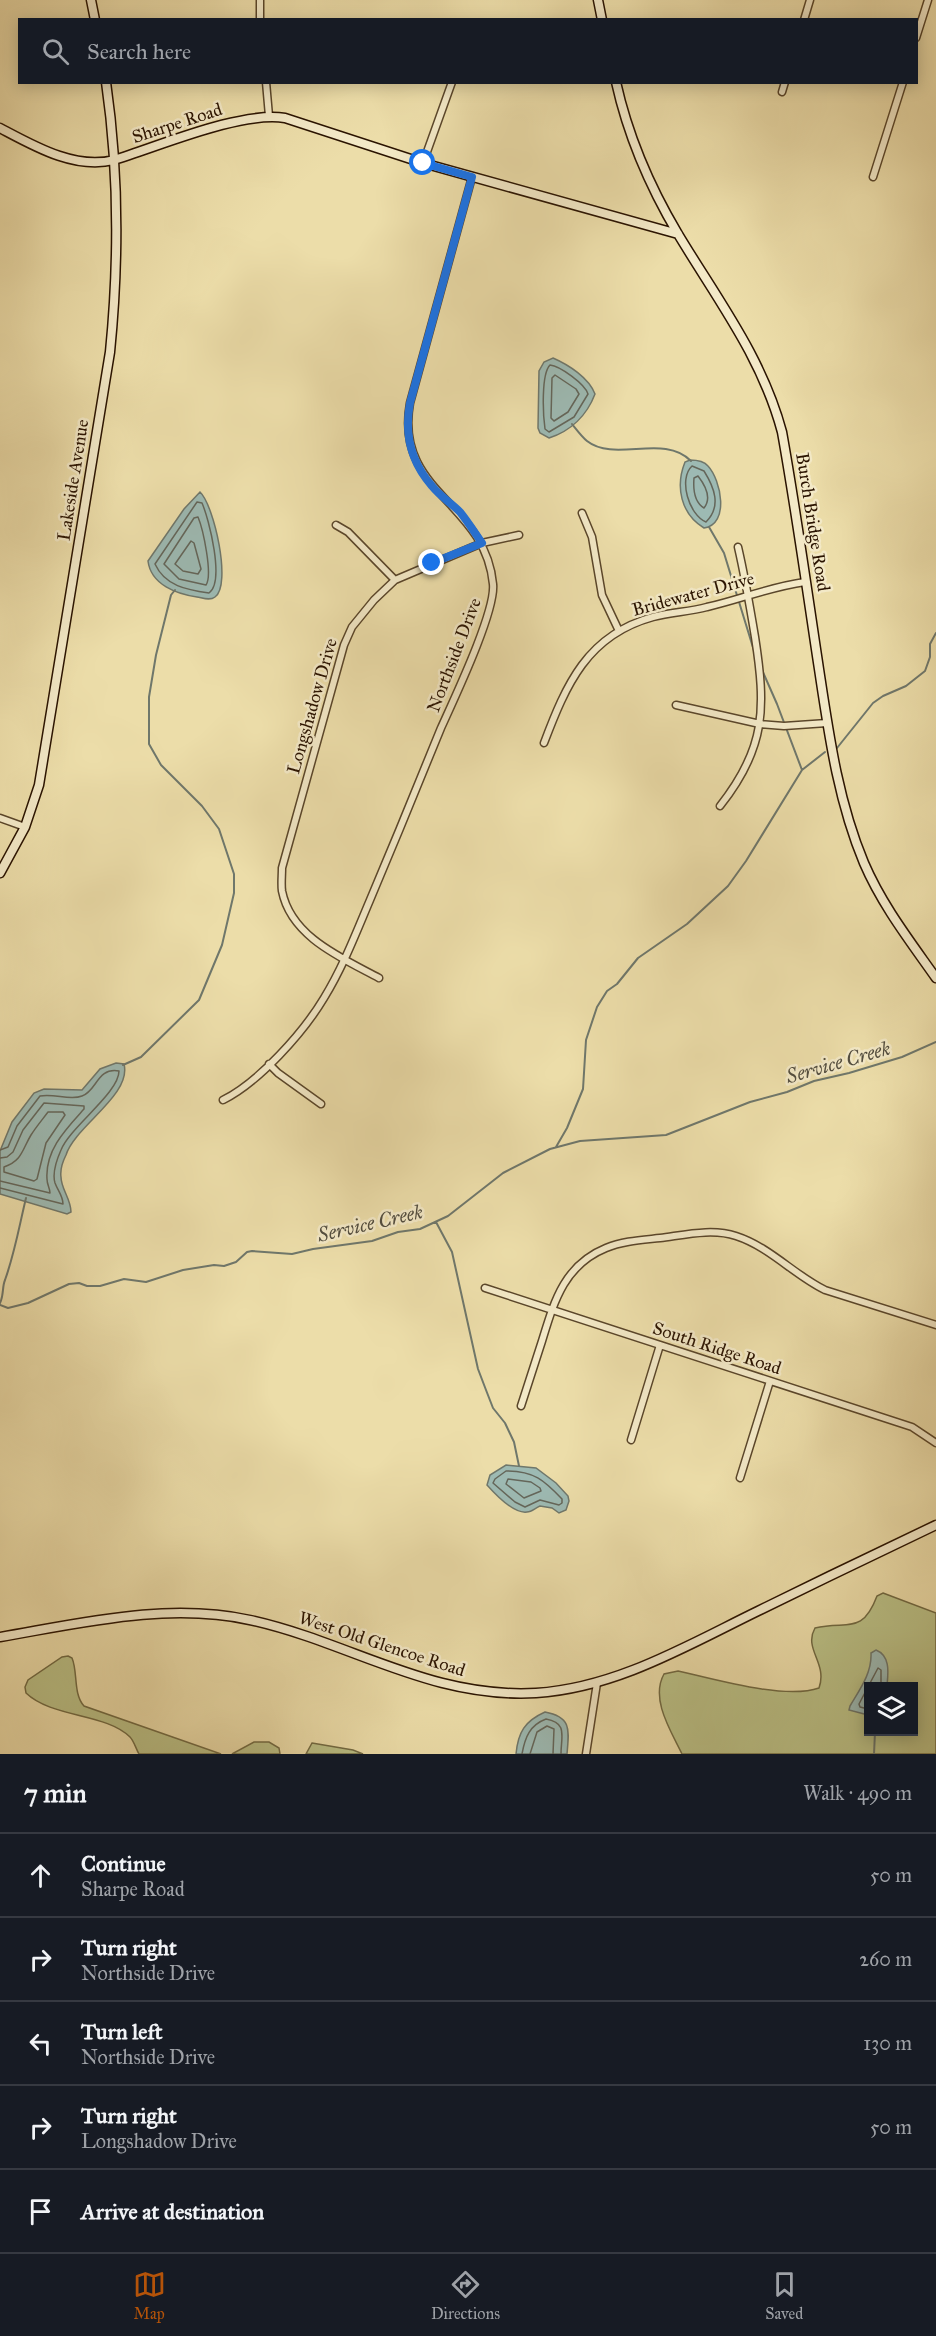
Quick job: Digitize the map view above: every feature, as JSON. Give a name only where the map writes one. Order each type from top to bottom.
[{"type":"street","points":[[90,0],[94,18]]},
{"type":"street","points":[[260,0],[260,18]]},
{"type":"street","points":[[598,0],[602,18]]},
{"type":"street","points":[[805,18],[810,0]]},
{"type":"street","points":[[918,32],[928,0]]},
{"type":"street","name":"Lakeside Avenue","points":[[0,873],[25,828],[39,785],[110,352],[117,228],[114,160],[106,84]]},
{"type":"street","points":[[266,84],[269,116]]},
{"type":"street","points":[[423,163],[451,84]]},
{"type":"street","name":"Burch Bridge Road","points":[[617,84],[628,127],[641,160],[678,234],[753,355],[768,387],[782,432],[827,723],[842,798],[865,864],[891,914],[936,978]]},
{"type":"street","points":[[782,92],[784,84]]},
{"type":"street","points":[[873,177],[902,84]]},
{"type":"street","name":"Sharpe Road","points":[[0,128],[72,160],[99,163],[238,121],[269,116],[302,123],[423,163],[678,234]]},
{"type":"street","name":"Northside Drive","points":[[223,1100],[239,1092],[291,1043],[313,1014],[345,960],[476,646],[492,599],[494,587],[491,567],[482,543],[460,512],[433,487],[423,473],[414,457],[407,432],[410,403],[472,177]]},
{"type":"street","points":[[582,513],[592,537],[600,587],[619,631]]},
{"type":"street","points":[[336,525],[348,532],[395,580]]},
{"type":"street","name":"Longshadow Drive","points":[[379,978],[345,960],[304,933],[287,908],[282,890],[282,868],[344,645],[352,627],[374,600],[395,580],[482,543],[519,535]]},
{"type":"street","points":[[720,806],[746,767],[760,724],[762,690],[748,594],[738,547]]},
{"type":"street","name":"Bridewater Drive","points":[[543,743],[559,702],[576,672],[592,652],[619,631],[654,617],[706,608],[748,594],[806,582]]},
{"type":"street","points":[[676,705],[760,724],[784,726],[827,723]]},
{"type":"street","points":[[0,818],[25,828]]},
{"type":"street","points":[[269,1064],[285,1079],[321,1104]]},
{"type":"street","points":[[521,1406],[551,1309],[566,1279],[579,1264],[595,1253],[620,1244],[714,1232],[736,1235],[755,1244],[825,1290],[936,1325]]},
{"type":"street","name":"South Ridge Road","points":[[485,1287],[912,1427],[936,1443]]},
{"type":"street","points":[[631,1440],[660,1346]]},
{"type":"street","points":[[740,1478],[771,1381]]},
{"type":"street","name":"West Old Glencoe Road","points":[[0,1637],[120,1617],[207,1614],[274,1626],[411,1675],[471,1690],[538,1693],[597,1683],[658,1659],[936,1525]]},
{"type":"street","points":[[586,1754],[597,1683]]},
{"type":"green space","points":[[883,1593],[936,1613],[936,1754],[682,1754],[661,1704],[660,1684],[664,1674],[678,1671],[749,1687],[788,1692],[819,1688],[821,1679],[819,1664],[812,1643],[815,1628],[859,1622],[871,1609],[877,1596]]},
{"type":"green space","points":[[62,1657],[72,1658],[78,1695],[84,1706],[221,1754],[139,1754],[131,1739],[120,1729],[50,1707],[26,1693],[25,1687],[28,1680]]},
{"type":"green space","points":[[254,1742],[269,1742],[279,1748],[280,1754],[232,1754]]},
{"type":"green space","points":[[312,1743],[353,1750],[363,1754],[306,1754]]},
{"type":"water","points":[[553,358],[578,373],[595,394],[588,409],[571,427],[549,438],[540,433],[538,428],[539,371],[544,362]]},
{"type":"water","points":[[690,460],[702,462],[708,466],[717,481],[721,501],[720,510],[712,525],[704,528],[690,515],[682,499],[682,471],[685,462]]},
{"type":"water","points":[[200,492],[211,512],[221,562],[220,590],[211,599],[173,591],[166,587],[154,576],[148,561],[184,509]]},
{"type":"water","points":[[116,1063],[124,1064],[124,1076],[120,1087],[71,1144],[63,1163],[61,1181],[71,1212],[67,1214],[0,1194],[0,1151],[12,1122],[34,1093],[44,1089],[82,1090],[100,1069]]},
{"type":"water","points":[[506,1465],[536,1468],[556,1483],[568,1496],[566,1510],[559,1513],[552,1508],[540,1506],[522,1512],[505,1503],[487,1485],[490,1475]]},
{"type":"water","points":[[876,1650],[884,1656],[888,1671],[887,1682],[864,1682],[864,1714],[849,1710],[870,1667],[871,1653]]},
{"type":"water","points":[[545,1712],[560,1717],[567,1726],[567,1754],[516,1754],[524,1728],[532,1719]]},
{"type":"waterway","points":[[572,424],[587,441],[598,447],[625,450],[667,449],[680,453],[691,461]]},
{"type":"waterway","points":[[709,527],[724,553],[755,654]]},
{"type":"waterway","points":[[123,1065],[141,1057],[199,1000],[222,945],[234,893],[234,874],[219,829],[202,806],[161,765],[149,744],[149,697],[156,655],[171,595],[175,590]]},
{"type":"waterway","points":[[837,748],[873,703],[906,686],[925,671],[930,657],[930,644],[936,633]]},
{"type":"waterway","points":[[762,670],[802,770]]},
{"type":"waterway","points":[[556,1147],[567,1128],[583,1089],[586,1040],[597,1007],[607,991],[617,984],[638,958],[687,924],[728,886],[802,770],[825,752]]},
{"type":"waterway","name":"Service Creek","points":[[0,1305],[8,1308],[28,1303],[69,1284],[100,1286],[124,1279],[146,1282],[183,1270],[214,1265],[224,1266],[236,1262],[247,1252],[252,1251],[292,1254],[372,1241],[398,1232],[420,1229],[448,1216],[503,1173],[550,1149],[580,1141],[666,1135],[750,1102],[787,1092],[814,1081],[902,1057],[936,1042]]},
{"type":"waterway","points":[[0,1303],[26,1198]]},
{"type":"waterway","points":[[436,1222],[452,1252],[478,1369],[493,1408],[505,1423],[514,1442],[519,1466]]},
{"type":"waterway","points":[[874,1754],[875,1736]]},
{"type":"route","points":[[423,163],[472,177],[424,348],[407,416],[407,432],[414,457],[423,473],[433,487],[460,512],[482,543],[432,563]]}]
